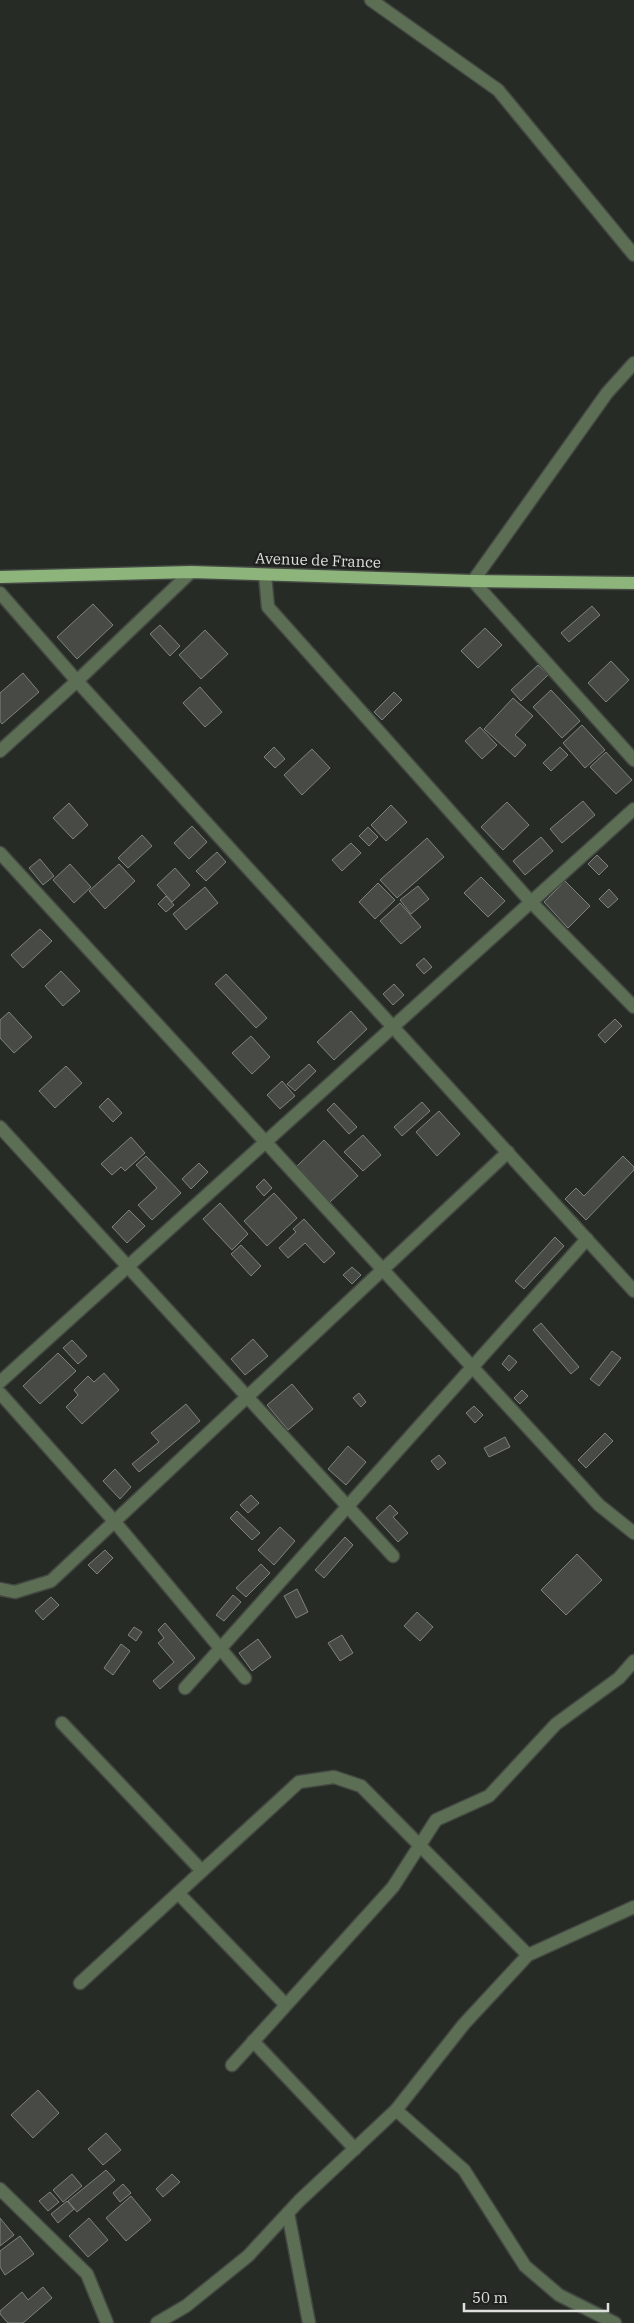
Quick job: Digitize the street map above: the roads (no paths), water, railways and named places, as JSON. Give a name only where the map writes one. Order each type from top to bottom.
[{"type":"main road","name":"Avenue de France","points":[[0,577],[191,572],[473,581],[634,583]]},
{"type":"street","points":[[371,0],[498,90],[634,255]]},
{"type":"street","points":[[634,364],[607,393],[473,581],[634,760]]},
{"type":"street","points":[[0,751],[77,681],[191,572]]},
{"type":"street","points":[[265,574],[268,607],[530,901],[634,1008]]},
{"type":"street","points":[[0,593],[77,681],[634,1291]]},
{"type":"street","points":[[0,1382],[634,809]]},
{"type":"street","points":[[0,853],[599,1504],[634,1533]]},
{"type":"street","points":[[0,1127],[393,1556]]},
{"type":"street","points":[[0,1589],[15,1592],[51,1580],[508,1152]]},
{"type":"street","points":[[186,1688],[587,1239]]},
{"type":"street","points":[[0,1393],[114,1521],[245,1678]]},
{"type":"street","points":[[232,2064],[393,1887],[436,1820],[489,1796],[556,1724],[619,1678],[634,1661]]},
{"type":"street","points":[[62,1723],[202,1871]]},
{"type":"street","points":[[80,1983],[299,1782],[334,1777],[360,1786],[528,1955]]},
{"type":"street","points":[[178,1893],[286,2006]]},
{"type":"street","points":[[158,2323],[186,2306],[248,2256],[288,2213],[396,2110],[464,2024],[528,1955],[634,1907]]},
{"type":"street","points":[[253,2041],[355,2149]]},
{"type":"street","points":[[396,2110],[464,2170],[525,2266],[559,2295],[615,2323]]},
{"type":"street","points":[[0,2190],[87,2274],[107,2323]]},
{"type":"street","points":[[288,2213],[309,2323]]}]
